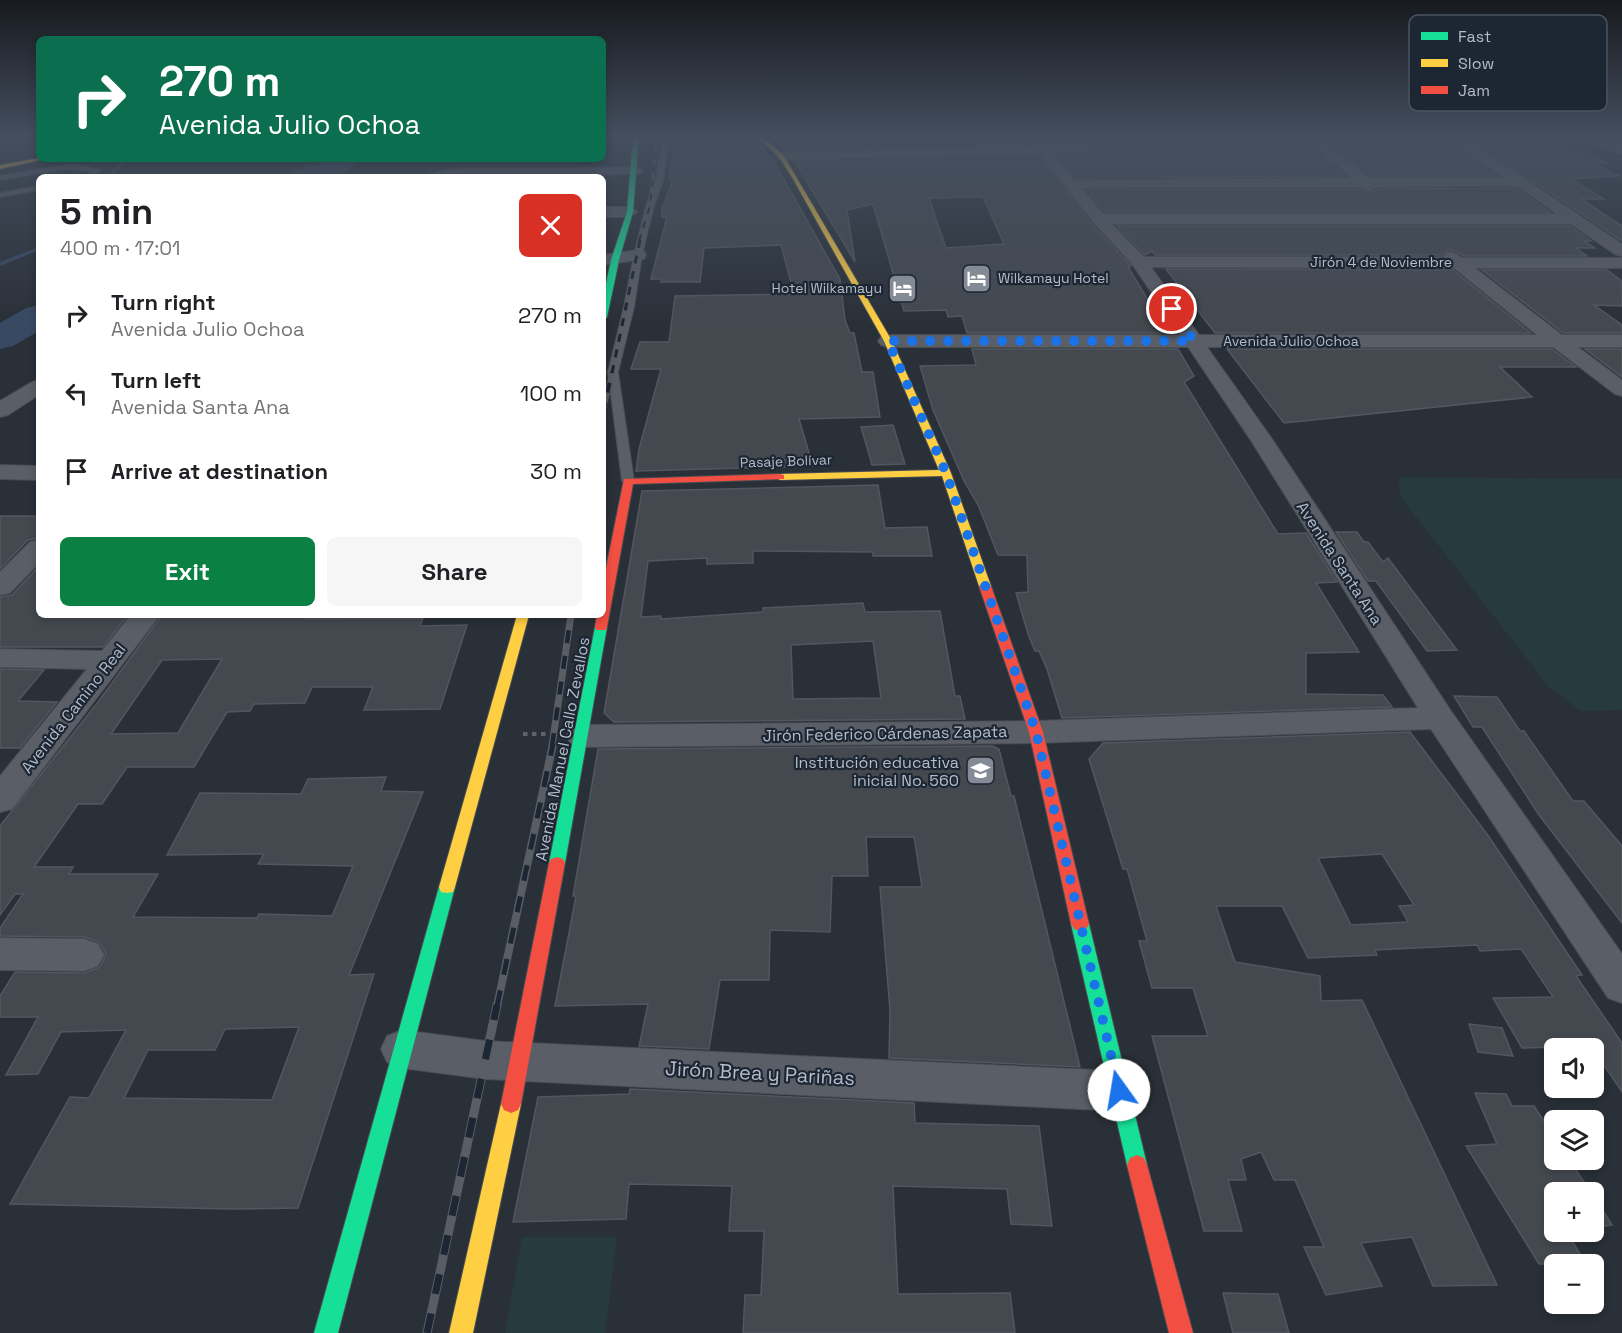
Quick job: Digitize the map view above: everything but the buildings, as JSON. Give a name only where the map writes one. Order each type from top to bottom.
[{"type":"main road","points":[[606,288],[609,260],[630,212],[632,198]]},
{"type":"main road","points":[[805,198],[888,341],[946,473],[1036,732],[1119,1090],[1181,1333]]},
{"type":"main road","name":"Pasaje Bolívar","points":[[628,481],[946,473]]},
{"type":"main road","name":"Avenida Manuel Callo Zevallos","points":[[606,603],[628,481]]},
{"type":"main road","points":[[326,1333],[402,1049],[522,618]]},
{"type":"main road","name":"Avenida Manuel Callo Zevallos","points":[[461,1333],[520,1062],[603,618]]},
{"type":"street","name":"Avenida Santa Ana","points":[[1082,198],[1139,262],[1194,341],[1261,439],[1440,718],[1622,986]]},
{"type":"street","points":[[1383,198],[1424,234]]},
{"type":"street","points":[[1542,198],[1622,251]]},
{"type":"street","points":[[606,212],[630,212]]},
{"type":"street","points":[[1099,219],[1574,219]]},
{"type":"street","points":[[1440,248],[1622,390]]},
{"type":"street","points":[[609,260],[638,255]]},
{"type":"street","name":"Jirón 4 de Noviembre","points":[[1139,262],[1622,263]]},
{"type":"street","name":"Avenida Julio Ochoa","points":[[888,341],[1622,341]]},
{"type":"street","points":[[0,410],[34,391]]},
{"type":"street","points":[[0,472],[36,473]]},
{"type":"street","points":[[0,588],[36,551]]},
{"type":"street","name":"Avenida Camino Real","points":[[0,800],[144,618]]},
{"type":"street","points":[[0,658],[112,660]]},
{"type":"street","name":"Jirón Federico Cárdenas Zapata","points":[[582,736],[1036,732],[1440,718]]},
{"type":"street","points":[[0,954],[84,956]]},
{"type":"street","name":"Jirón Brea y Pariñas","points":[[402,1049],[520,1062],[1119,1090]]},
{"type":"lane","name":"Avenida Manuel Callo Zevallos","points":[[628,481],[613,372],[629,307],[638,255],[654,198]]},
{"type":"path","points":[[491,735],[582,736]]},
{"type":"green space","points":[[1399,477],[1622,479],[1622,710],[1581,711],[1549,687],[1400,496]]},
{"type":"green space","points":[[522,1237],[617,1237],[605,1333],[505,1333]]},
{"type":"waterway","points":[[0,264],[36,249]]},
{"type":"waterway","points":[[0,338],[36,318]]},
{"type":"railway","points":[[639,241],[651,198]]},
{"type":"railway","points":[[612,373],[640,240]]},
{"type":"railway","points":[[606,399],[612,372]]},
{"type":"railway","points":[[552,746],[571,618]]},
{"type":"railway","points":[[497,1006],[553,744]]},
{"type":"railway","points":[[427,1333],[497,1005]]},
{"type":"traffic: fast","points":[[606,303],[615,260],[630,212],[631,198]]},
{"type":"traffic: fast","points":[[557,863],[601,627]]},
{"type":"traffic: fast","points":[[326,1333],[447,887]]},
{"type":"traffic: fast","points":[[1080,924],[1137,1165]]},
{"type":"traffic: slow","points":[[807,198],[888,341],[946,473],[985,586]]},
{"type":"traffic: slow","points":[[780,477],[946,473]]},
{"type":"traffic: slow","points":[[447,887],[522,618]]},
{"type":"traffic: slow","points":[[461,1333],[511,1104]]},
{"type":"traffic: jam","points":[[606,600],[628,481],[780,477]]},
{"type":"traffic: jam","points":[[985,586],[1036,732],[1080,924]]},
{"type":"traffic: jam","points":[[601,627],[603,618]]},
{"type":"traffic: jam","points":[[511,1104],[557,863]]},
{"type":"traffic: jam","points":[[1137,1165],[1181,1333]]},
{"type":"place","name":"Wilkamayu Hotel","points":[[977,278]]},
{"type":"place","name":"Hotel Wilkamayu","points":[[903,288]]},
{"type":"place","name":"Institución educativa inicial No. 560","points":[[980,771]]},
{"type":"route","points":[[1119,1090],[1036,732],[946,473],[888,341],[1194,341],[1172,309]]}]
